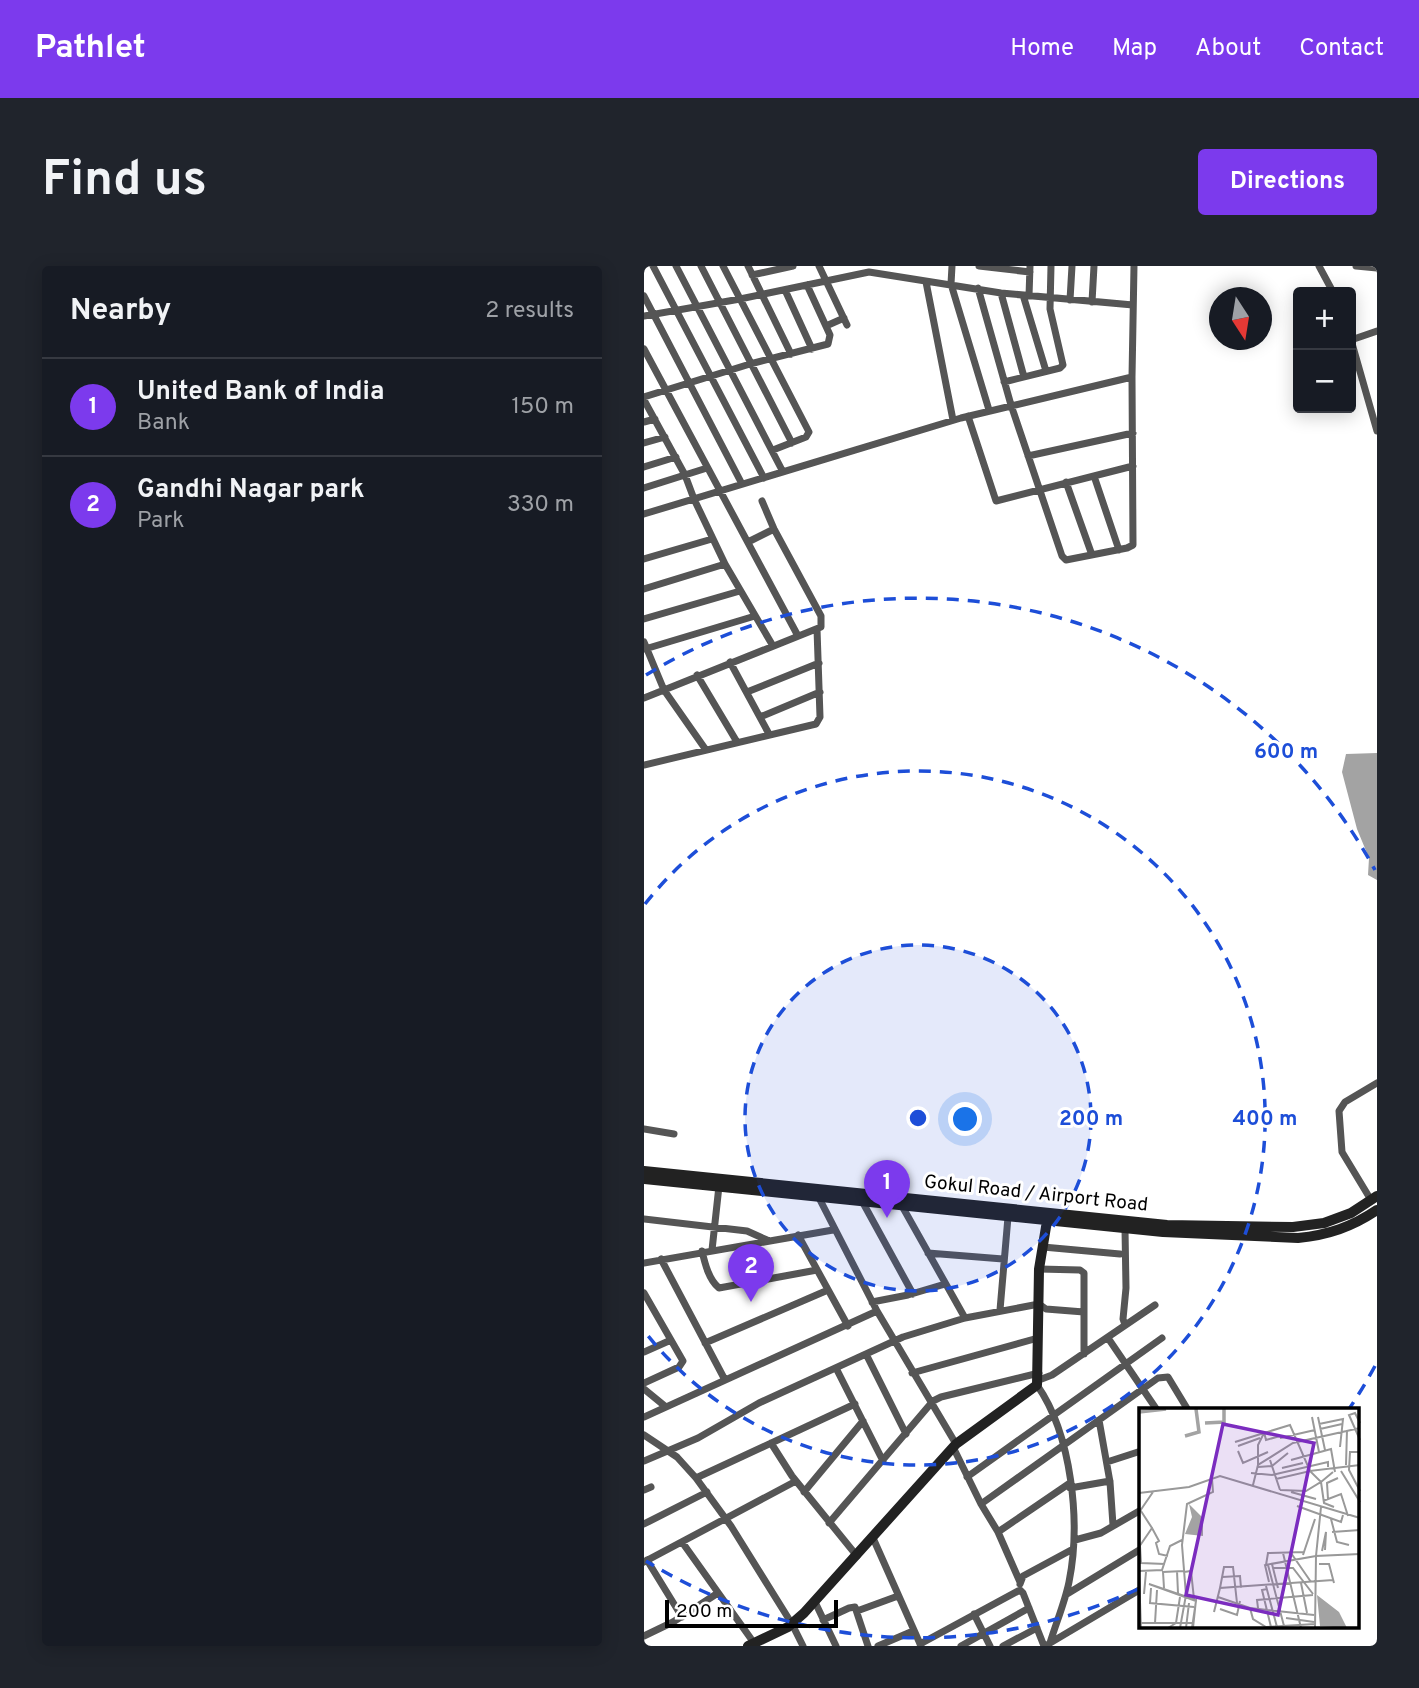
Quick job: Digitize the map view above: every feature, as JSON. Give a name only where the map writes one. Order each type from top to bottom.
[{"type":"main road","name":"Gokul Road / Airport Road","points":[[644,1171],[817,1192],[1167,1225],[1293,1227],[1320,1230],[1374,1198]]},
{"type":"main road","points":[[644,1178],[817,1192],[902,1206],[1125,1229],[1298,1238],[1320,1230],[1345,1228],[1377,1210]]},
{"type":"main road","points":[[751,1644],[792,1624],[857,1556],[954,1446],[1038,1379],[1039,1269],[1047,1221]]},
{"type":"street","points":[[653,266],[764,478]]},
{"type":"street","points":[[676,266],[783,472]]},
{"type":"street","points":[[701,266],[792,443]]},
{"type":"street","points":[[723,266],[808,432],[806,437],[772,450]]},
{"type":"street","points":[[747,266],[791,354]]},
{"type":"street","points":[[752,275],[793,266]]},
{"type":"street","points":[[819,266],[846,322],[826,326]]},
{"type":"street","points":[[952,266],[951,285],[989,411]]},
{"type":"street","points":[[979,266],[1030,269],[1026,296],[1046,371]]},
{"type":"street","points":[[1004,382],[1063,365],[1050,309],[1051,266]]},
{"type":"street","points":[[1070,300],[1072,266]]},
{"type":"street","points":[[1093,302],[1094,266]]},
{"type":"street","points":[[978,288],[1011,405],[1064,559],[1119,550],[1133,545],[1134,266]]},
{"type":"street","points":[[1319,266],[1330,287]]},
{"type":"street","points":[[1356,266],[1377,268]]},
{"type":"street","points":[[644,316],[762,295],[868,269],[926,282],[1002,293],[1133,305]]},
{"type":"street","points":[[926,282],[953,420]]},
{"type":"street","points":[[774,646],[725,564],[685,475],[644,398],[750,364],[828,344],[830,335],[807,285]]},
{"type":"street","points":[[785,290],[812,349]]},
{"type":"street","points":[[1002,293],[1024,377]]},
{"type":"street","points":[[644,296],[742,484]]},
{"type":"street","points":[[1356,338],[1377,331]]},
{"type":"street","points":[[644,349],[798,635]]},
{"type":"street","points":[[1354,350],[1377,431]]},
{"type":"street","points":[[644,514],[953,420],[1132,377]]},
{"type":"street","points":[[968,416],[996,501],[1039,488],[1133,467]]},
{"type":"street","points":[[644,422],[655,419]]},
{"type":"street","points":[[1028,456],[1133,433]]},
{"type":"street","points":[[644,443],[665,437]]},
{"type":"street","points":[[644,467],[676,457]]},
{"type":"street","points":[[644,488],[707,468]]},
{"type":"street","points":[[1094,476],[1119,550]]},
{"type":"street","points":[[1066,482],[1092,555]]},
{"type":"street","points":[[644,698],[817,629],[823,624],[762,501]]},
{"type":"street","points":[[748,542],[774,529]]},
{"type":"street","points":[[644,559],[712,539]]},
{"type":"street","points":[[644,589],[725,564]]},
{"type":"street","points":[[644,620],[740,591]]},
{"type":"street","points":[[706,750],[664,690],[645,647],[755,616]]},
{"type":"street","points":[[644,765],[819,722],[817,629]]},
{"type":"street","points":[[730,662],[769,734]]},
{"type":"street","points":[[747,692],[819,663]]},
{"type":"street","points":[[697,675],[737,742]]},
{"type":"street","points":[[760,717],[820,692]]},
{"type":"street","points":[[1374,1198],[1342,1152],[1339,1111],[1345,1102],[1377,1083]]},
{"type":"street","points":[[644,1129],[674,1134]]},
{"type":"street","points":[[712,1250],[719,1186]]},
{"type":"street","points":[[817,1192],[833,1230],[954,1446],[981,1504],[999,1532],[1046,1645]]},
{"type":"street","points":[[862,1201],[913,1294]]},
{"type":"street","points":[[902,1206],[965,1318]]},
{"type":"street","points":[[1000,1310],[1008,1217]]},
{"type":"street","points":[[644,1219],[747,1231],[768,1240]]},
{"type":"street","points":[[1125,1229],[1125,1325]]},
{"type":"street","points":[[644,1263],[833,1230]]},
{"type":"street","points":[[798,1236],[848,1326]]},
{"type":"street","points":[[1042,1247],[1119,1254]]},
{"type":"street","points":[[702,1251],[707,1267],[719,1288],[817,1270]]},
{"type":"street","points":[[929,1253],[1003,1259]]},
{"type":"street","points":[[661,1259],[725,1380]]},
{"type":"street","points":[[1039,1269],[1082,1271],[1085,1275],[1084,1354]]},
{"type":"street","points":[[872,1302],[945,1284]]},
{"type":"street","points":[[705,1343],[828,1290]]},
{"type":"street","points":[[644,1293],[682,1358],[682,1365],[644,1386],[666,1407]]},
{"type":"street","points":[[644,1461],[698,1438],[759,1403],[914,1333],[965,1318],[1039,1304],[1046,1309],[1084,1312]]},
{"type":"street","points":[[829,1523],[930,1404],[941,1397],[1052,1376],[1155,1305]]},
{"type":"street","points":[[644,1417],[877,1311]]},
{"type":"street","points":[[1108,1338],[1156,1408]]},
{"type":"street","points":[[967,1477],[1162,1338]]},
{"type":"street","points":[[912,1373],[1038,1339]]},
{"type":"street","points":[[645,1349],[671,1340]]},
{"type":"street","points":[[866,1354],[906,1434]]},
{"type":"street","points":[[836,1368],[883,1461]]},
{"type":"street","points":[[981,1504],[1158,1378],[1165,1376],[1187,1408]]},
{"type":"street","points":[[1038,1379],[1063,1445],[1070,1485],[1074,1540],[1066,1594],[1046,1645]]},
{"type":"street","points":[[696,1478],[855,1404]]},
{"type":"street","points":[[1099,1420],[1110,1481],[1113,1525]]},
{"type":"street","points":[[804,1492],[863,1421]]},
{"type":"street","points":[[644,1435],[677,1457],[707,1492],[792,1624],[803,1646]]},
{"type":"street","points":[[771,1443],[804,1492],[857,1556]]},
{"type":"street","points":[[1107,1462],[1139,1452]]},
{"type":"street","points":[[682,1617],[646,1561],[796,1481]]},
{"type":"street","points":[[999,1532],[1070,1485],[1110,1481]]},
{"type":"street","points":[[644,1524],[707,1492]]},
{"type":"street","points":[[1074,1540],[1094,1535],[1139,1511]]},
{"type":"street","points":[[873,1538],[920,1645],[1020,1586],[1023,1576],[1073,1549]]},
{"type":"street","points":[[682,1542],[751,1644]]},
{"type":"street","points":[[1066,1594],[1139,1550]]},
{"type":"street","points":[[1046,1645],[1139,1590]]},
{"type":"street","points":[[644,1636],[682,1617],[718,1593]]},
{"type":"street","points":[[858,1611],[898,1596]]},
{"type":"street","points":[[815,1602],[835,1646]]},
{"type":"street","points":[[823,1620],[852,1606],[858,1611],[868,1646]]},
{"type":"street","points":[[961,1646],[1029,1608]]},
{"type":"street","points":[[974,1614],[990,1646]]},
{"type":"street","points":[[1003,1646],[1037,1628]]},
{"type":"street","points":[[878,1646],[913,1631]]},
{"type":"shaded area","points":[[1377,753],[1377,880],[1368,875],[1369,858],[1357,829],[1342,772],[1346,754]]},
{"type":"place","name":"United Bank of India","points":[[887,1218]]},
{"type":"place","name":"Gandhi Nagar park","points":[[751,1302]]}]
